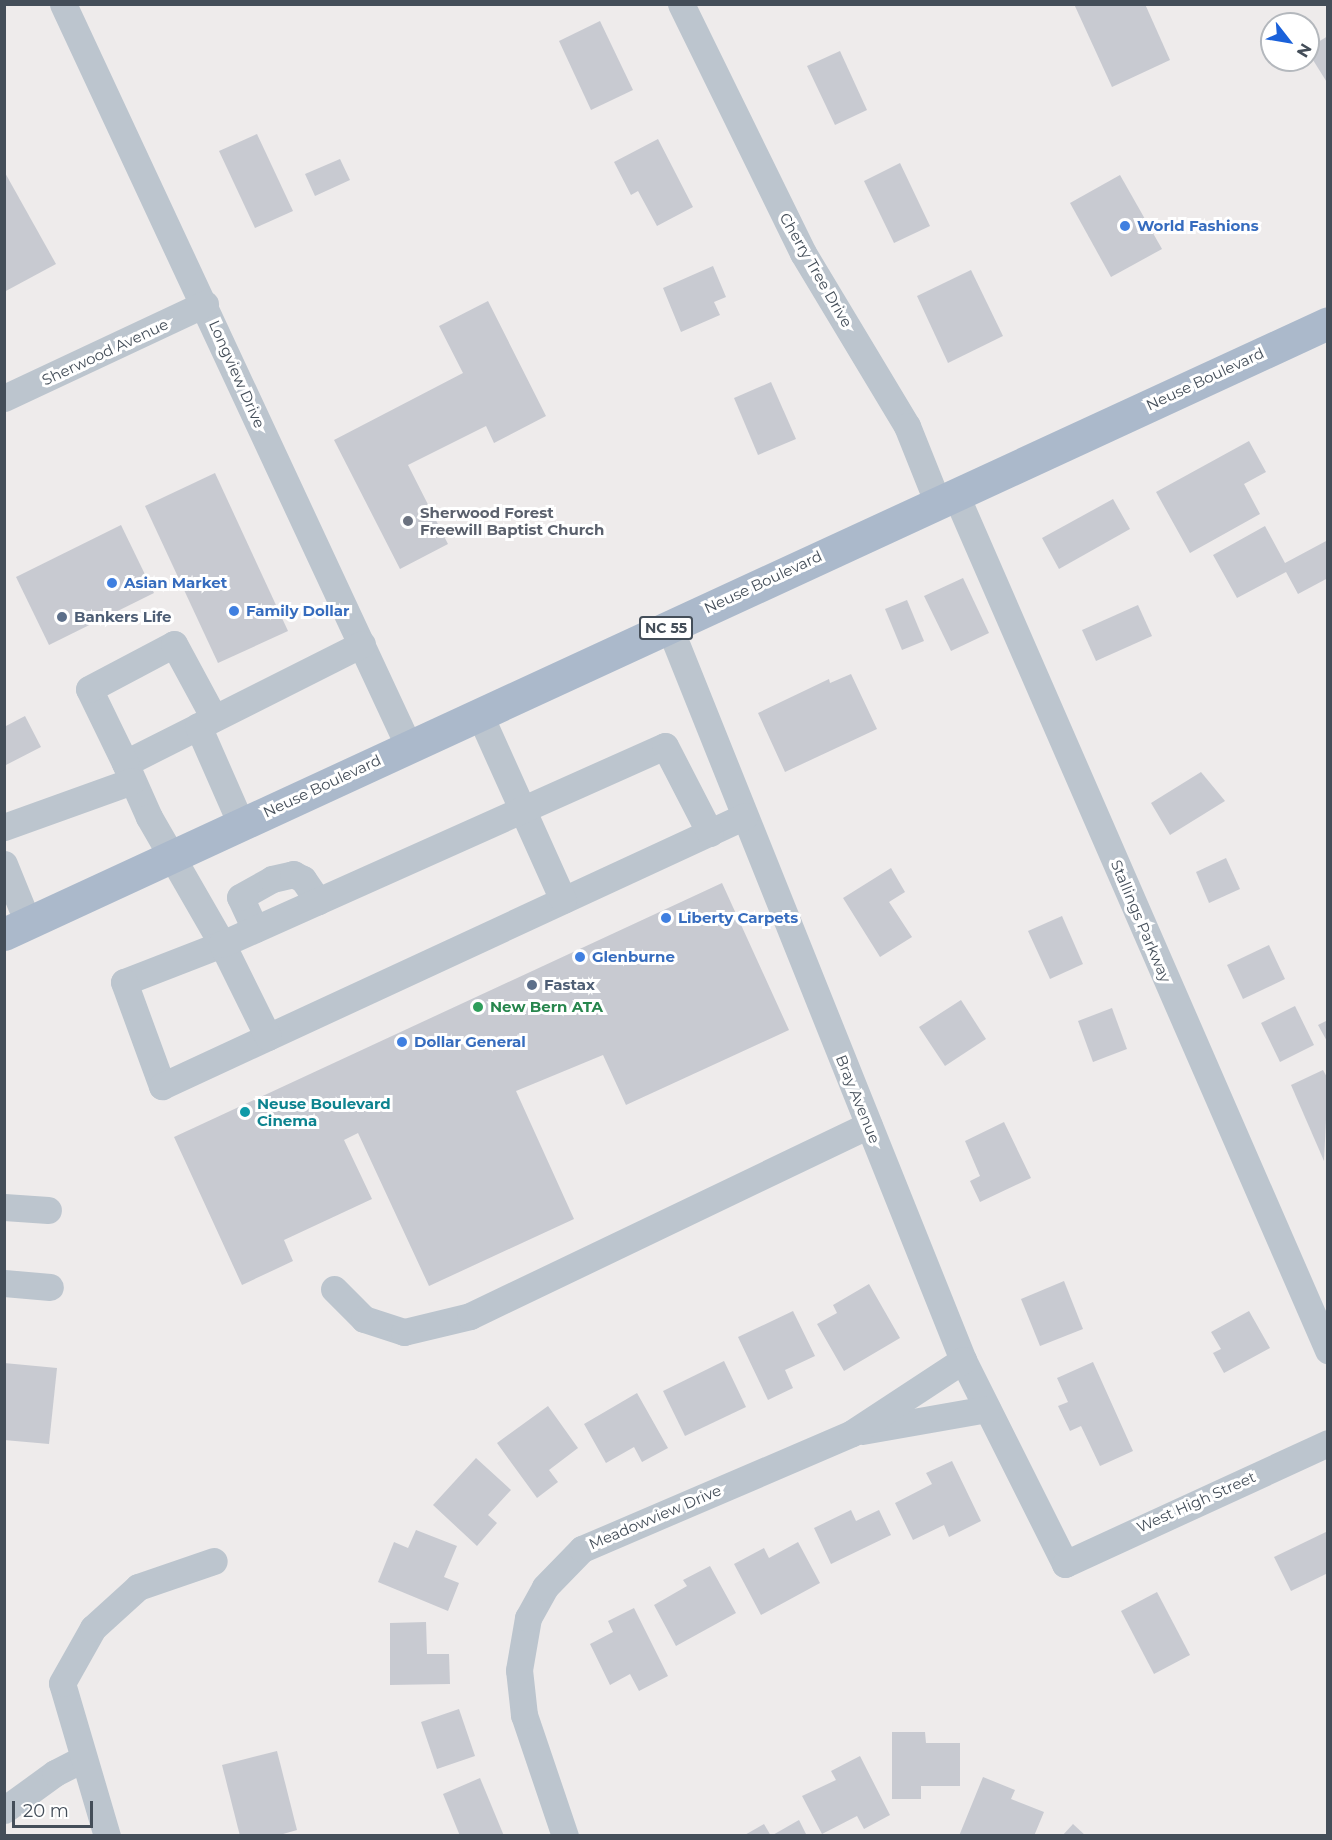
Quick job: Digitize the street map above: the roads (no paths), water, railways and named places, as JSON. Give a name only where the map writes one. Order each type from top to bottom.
[{"type":"main road","name":"Neuse Boulevard","points":[[16,929],[408,745],[1328,323]]},
{"type":"street","name":"Longview Drive","points":[[63,4],[205,304],[408,745]]},
{"type":"street","name":"Cherry Tree Drive","points":[[681,4],[803,253],[907,426],[946,497]]},
{"type":"street","name":"Sherwood Avenue","points":[[4,398],[205,304]]},
{"type":"street","name":"Stallings Parkway","points":[[946,497],[1328,1350]]},
{"type":"street","name":"Bray Avenue","points":[[669,626],[963,1360],[1065,1564]]},
{"type":"street","points":[[241,824],[206,722],[174,644],[89,689],[128,772],[172,857],[222,944],[268,1037]]},
{"type":"street","points":[[4,826],[128,772],[206,722],[362,644]]},
{"type":"street","points":[[479,713],[525,809],[563,900]]},
{"type":"street","points":[[710,833],[665,746],[222,944],[124,982],[162,1086],[710,833],[745,816]]},
{"type":"street","points":[[4,864],[16,929]]},
{"type":"street","points":[[255,929],[240,897],[272,879],[293,874],[303,879],[318,901]]},
{"type":"street","points":[[334,1289],[364,1318],[404,1332],[471,1316],[869,1125]]},
{"type":"street","points":[[4,1207],[48,1210]]},
{"type":"street","points":[[4,1282],[50,1287]]},
{"type":"street","name":"Meadowview Drive","points":[[565,1836],[524,1715],[519,1670],[528,1618],[546,1587],[582,1549],[852,1433],[963,1360]]},
{"type":"street","name":"Meadowview Drive","points":[[852,1433],[987,1409]]},
{"type":"street","name":"West High Street","points":[[1065,1564],[1328,1443]]},
{"type":"street","points":[[107,1836],[82,1759],[62,1683],[93,1628],[138,1587],[214,1561]]},
{"type":"street","points":[[4,1810],[56,1773],[82,1759]]},
{"type":"place","name":"World Fashions","points":[[1125,226]]},
{"type":"place","name":"Sherwood Forest Freewill Baptist Church","points":[[408,521]]},
{"type":"place","name":"Asian Market","points":[[112,583]]},
{"type":"place","name":"Family Dollar","points":[[234,611]]},
{"type":"place","name":"Bankers Life","points":[[62,617]]},
{"type":"place","name":"Liberty Carpets","points":[[666,918]]},
{"type":"place","name":"Glenburne","points":[[580,957]]},
{"type":"place","name":"Fastax","points":[[532,985]]},
{"type":"place","name":"New Bern ATA","points":[[478,1007]]},
{"type":"place","name":"Dollar General","points":[[402,1042]]},
{"type":"place","name":"Neuse Boulevard Cinema","points":[[245,1112]]}]
